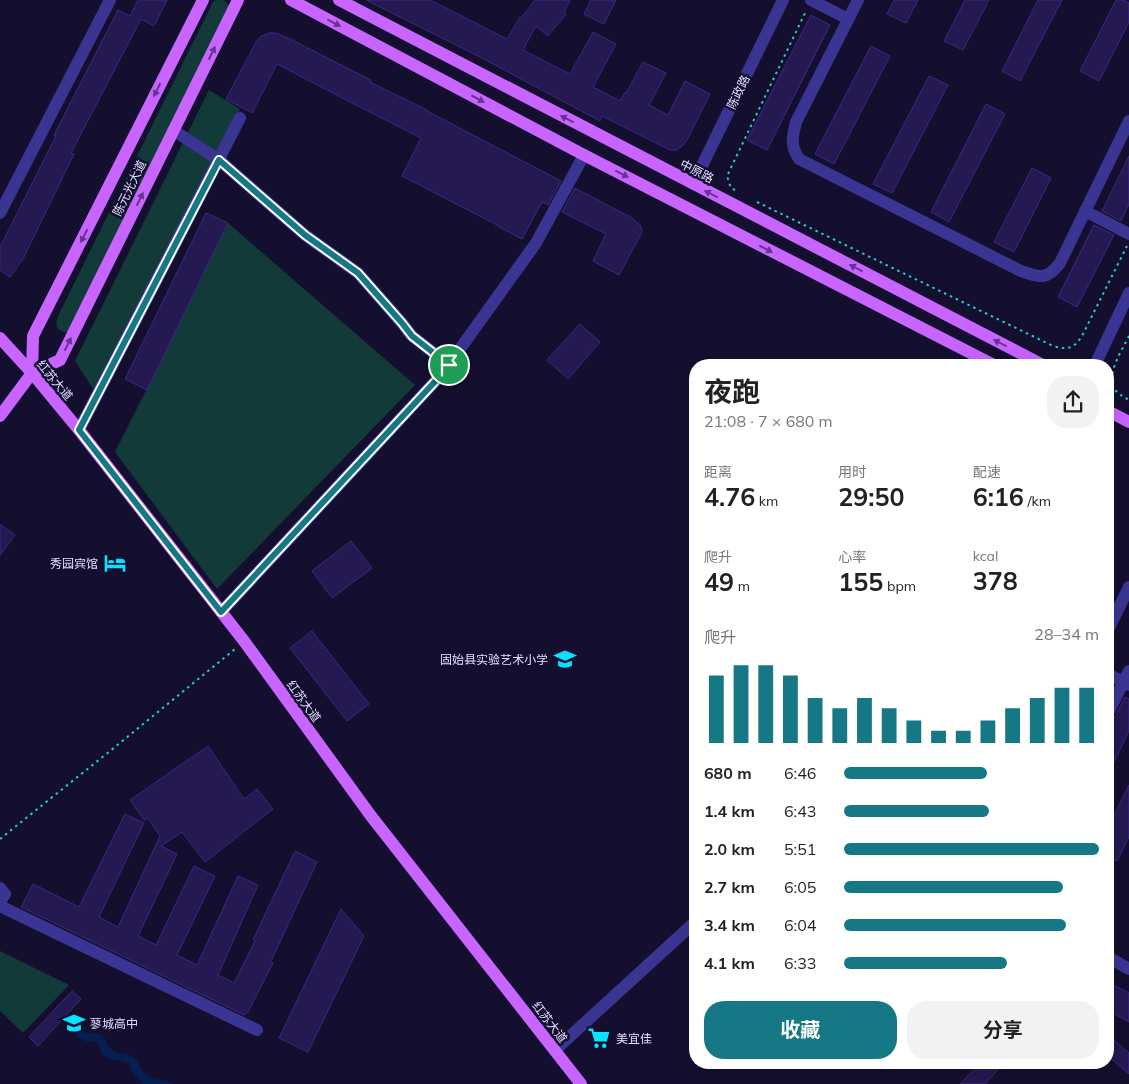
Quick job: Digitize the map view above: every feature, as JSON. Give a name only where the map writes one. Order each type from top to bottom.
[{"type":"main road","name":"陈元光大道","points":[[32,373],[33,336],[203,0]]},
{"type":"main road","name":"陈元光大道","points":[[0,416],[32,373],[60,360],[238,0]]},
{"type":"main road","points":[[291,0],[584,155],[982,359]]},
{"type":"main road","name":"中原路","points":[[338,0],[1031,359]]},
{"type":"main road","name":"红苏大道","points":[[0,338],[79,430],[221,612],[371,816],[582,1084]]},
{"type":"main road","points":[[1114,414],[1129,422]]},
{"type":"street","points":[[0,214],[110,0]]},
{"type":"street","name":"陈政路","points":[[693,184],[783,0]]},
{"type":"street","points":[[811,0],[848,19]]},
{"type":"street","points":[[858,0],[796,122],[792,137],[793,150],[799,159],[1021,271],[1041,276],[1050,274],[1060,263],[1129,121]]},
{"type":"street","points":[[79,430],[240,118]]},
{"type":"street","points":[[174,130],[219,160],[305,235],[358,273],[412,336],[449,365]]},
{"type":"street","points":[[221,612],[442,374],[536,242],[584,155]]},
{"type":"street","points":[[1085,211],[1129,234]]},
{"type":"street","points":[[1097,359],[1129,293]]},
{"type":"street","points":[[1114,618],[1129,587]]},
{"type":"street","points":[[1114,676],[1127,679],[1114,702]]},
{"type":"street","points":[[0,888],[5,894],[0,902]]},
{"type":"street","points":[[0,906],[257,1030]]},
{"type":"street","points":[[555,1050],[689,927]]},
{"type":"street","points":[[1114,960],[1129,969]]},
{"type":"path","points":[[737,192],[731,188],[727,176],[811,0]]},
{"type":"path","points":[[755,201],[1053,346],[1063,349],[1077,344],[1082,336],[1129,242]]},
{"type":"path","points":[[1114,368],[1129,336]]},
{"type":"path","points":[[1114,390],[1129,400]]},
{"type":"path","points":[[0,839],[244,642]]},
{"type":"green space","points":[[217,0],[224,1],[229,6],[68,333],[62,331],[56,323],[60,312],[213,2]]},
{"type":"green space","points":[[209,90],[240,109],[95,392],[75,361]]},
{"type":"green space","points":[[228,223],[415,385],[217,589],[115,452]]},
{"type":"green space","points":[[0,951],[69,985],[23,1033],[0,1011]]},
{"type":"water","points":[[79,1014],[80,1025],[85,1033],[101,1035],[112,1050],[134,1058],[148,1076],[173,1084],[143,1084],[132,1072],[129,1063],[104,1056],[101,1053],[98,1042],[82,1040],[74,1032],[70,1017]]},
{"type":"building","points":[[138,0],[167,0],[154,26],[141,19],[71,153],[74,154],[23,259],[10,277],[0,270],[0,247],[56,136],[54,135],[118,10],[130,16]]},
{"type":"building","points":[[366,0],[430,0],[507,39],[520,17],[535,0],[570,0],[564,12],[566,14],[548,36],[536,26],[523,50],[570,74],[593,32],[616,44],[593,87],[620,101],[643,62],[666,73],[649,105],[668,115],[685,81],[710,94],[687,140],[676,150],[670,150],[602,116],[600,121],[478,56]]},
{"type":"building","points":[[591,0],[616,0],[604,24],[584,14]]},
{"type":"building","points":[[894,0],[918,0],[906,23],[887,14]]},
{"type":"building","points":[[965,0],[989,0],[963,50],[944,41]]},
{"type":"building","points":[[1038,0],[1062,0],[1020,81],[1002,71]]},
{"type":"building","points":[[1116,0],[1123,0],[1129,3],[1129,22],[1099,81],[1080,71]]},
{"type":"building","points":[[811,15],[830,25],[767,150],[747,140]]},
{"type":"building","points":[[269,33],[276,33],[290,39],[371,80],[370,82],[561,181],[548,205],[542,202],[522,239],[402,176],[421,138],[277,64],[252,113],[226,99],[256,42],[260,37]]},
{"type":"building","points":[[871,46],[890,56],[834,164],[815,154]]},
{"type":"building","points":[[929,76],[948,85],[892,193],[873,184]]},
{"type":"building","points":[[986,104],[1005,114],[949,222],[931,212]]},
{"type":"building","points":[[1129,156],[1129,204],[1121,221],[1102,211]]},
{"type":"building","points":[[1032,168],[1051,178],[1014,252],[994,242]]},
{"type":"building","points":[[575,188],[632,218],[640,225],[641,234],[619,275],[593,261],[606,234],[562,212]]},
{"type":"building","points":[[206,213],[228,223],[147,390],[125,379]]},
{"type":"building","points":[[1094,225],[1114,235],[1077,307],[1058,297]]},
{"type":"building","points":[[580,324],[600,342],[568,379],[547,360]]},
{"type":"building","points":[[0,524],[15,535],[0,555]]},
{"type":"building","points":[[351,541],[372,568],[332,598],[312,571]]},
{"type":"building","points":[[312,631],[369,704],[347,721],[290,648]]},
{"type":"building","points":[[1125,697],[1129,699],[1129,731],[1114,762],[1114,718]]},
{"type":"building","points":[[208,746],[244,799],[257,789],[273,809],[205,862],[182,832],[161,846],[177,854],[138,936],[156,945],[194,866],[215,876],[177,955],[197,965],[238,876],[258,885],[218,975],[234,983],[295,851],[317,862],[271,961],[273,963],[248,1012],[244,1015],[21,907],[33,884],[79,907],[125,814],[144,823],[99,917],[118,927],[160,836],[147,817],[145,821],[130,800]]},
{"type":"building","points":[[1129,785],[1129,837],[1117,861],[1114,859],[1114,815]]},
{"type":"building","points":[[341,909],[364,936],[308,1052],[279,1038]]},
{"type":"building","points":[[1114,985],[1129,993],[1129,1022],[1114,1013]]},
{"type":"building","points":[[72,991],[81,999],[38,1046],[29,1037]]},
{"type":"building","points":[[1114,1040],[1129,1053],[1129,1074],[1114,1061]]},
{"type":"building","points":[[974,1069],[999,1069],[985,1084],[960,1084]]},
{"type":"place","name":"秀园宾馆","points":[[115,563]]},
{"type":"place","name":"固始县实验艺术小学","points":[[565,659]]},
{"type":"place","name":"蓼城高中","points":[[74,1023]]},
{"type":"place","name":"美宜佳","points":[[599,1038]]},
{"type":"route","points":[[219,160],[305,235],[358,273],[412,336],[449,365],[221,612],[79,430],[219,160]]}]
